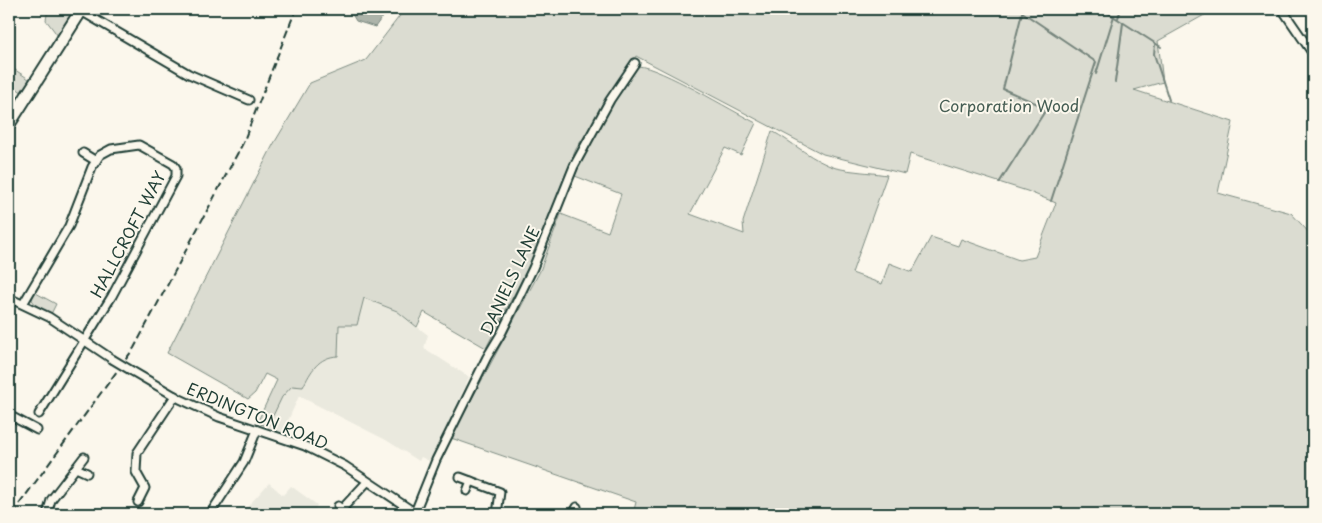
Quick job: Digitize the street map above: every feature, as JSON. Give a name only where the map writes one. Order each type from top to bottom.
[{"type":"main road","points":[[9,124],[82,10]]},
{"type":"street","points":[[1282,9],[1313,54]]},
{"type":"street","points":[[82,10],[189,74],[249,100]]},
{"type":"street","name":"DANIELS LANE","points":[[416,513],[436,460],[487,356],[502,332],[532,268],[574,166],[610,100],[635,63]]},
{"type":"street","name":"HALLCROFT WAY","points":[[39,410],[84,340],[140,246],[176,176],[176,168],[173,164],[140,146],[111,149],[96,161]]},
{"type":"street","points":[[23,304],[69,226],[96,161],[83,153]]},
{"type":"street","name":"ERDINGTON ROAD","points":[[9,298],[23,304],[84,340],[112,359],[175,396],[219,417],[306,446],[345,466],[416,513]]},
{"type":"street","points":[[138,502],[145,488],[136,472],[137,453],[175,396]]},
{"type":"street","points":[[9,414],[37,430]]},
{"type":"street","points":[[210,514],[244,462],[258,430]]},
{"type":"street","points":[[47,514],[52,500],[84,457]]},
{"type":"street","points":[[76,468],[87,473]]},
{"type":"street","points":[[460,477],[500,492],[497,514]]},
{"type":"street","points":[[468,491],[471,481]]},
{"type":"street","points":[[343,510],[367,482]]},
{"type":"street","points":[[573,514],[577,507]]},
{"type":"shaded area","points":[[349,9],[388,9],[375,27],[356,21]]},
{"type":"shaded area","points":[[310,83],[348,291],[397,311],[428,335],[424,348],[469,377],[433,458],[429,461],[421,457],[419,461],[386,440],[299,396],[283,432],[257,423],[277,380],[265,374],[255,393],[248,399],[167,353],[273,145]]},
{"type":"shaded area","points":[[269,483],[283,495],[291,486],[317,505],[313,514],[241,514]]},
{"type":"green space","points":[[48,9],[75,9],[58,36],[46,20]]},
{"type":"green space","name":"Corporation Wood","points":[[405,9],[1215,9],[1158,41],[1163,82],[1134,90],[1233,122],[1218,193],[1291,213],[1313,237],[1313,514],[633,514],[636,502],[451,438],[540,271],[561,214],[608,232],[621,194],[575,176],[609,103],[618,89],[638,66],[648,68],[679,81],[756,123],[741,155],[725,148],[690,214],[744,234],[743,222],[772,131],[828,165],[836,168],[887,175],[852,273],[882,284],[889,263],[912,272],[931,237],[958,246],[961,239],[1019,260],[1035,257],[1056,203],[1027,191],[910,154],[905,174],[823,154],[636,56],[576,149],[530,264],[486,348],[424,312],[417,327],[397,311],[364,298],[357,325],[339,325],[338,356],[320,362],[312,370],[303,387],[292,386],[282,397],[268,426],[257,423],[277,380],[265,374],[255,393],[248,399],[167,353],[273,145],[310,83],[366,60]]},
{"type":"green space","points":[[9,66],[32,81],[23,93],[9,83]]},
{"type":"green space","points":[[34,292],[56,304],[51,314],[36,305],[32,300]]},
{"type":"waterway","points":[[999,183],[1047,108],[1003,89],[1023,9]]},
{"type":"waterway","points":[[1102,9],[1161,47]]},
{"type":"waterway","points":[[1118,18],[1121,9]]},
{"type":"waterway","points":[[1022,12],[1096,62],[1051,201]]},
{"type":"waterway","points":[[1096,74],[1114,16]]},
{"type":"waterway","points":[[1115,82],[1123,23]]},
{"type":"waterway","points":[[1155,45],[1154,54],[1169,100]]},
{"type":"railway","points":[[12,514],[134,348],[243,143],[296,9]]}]
